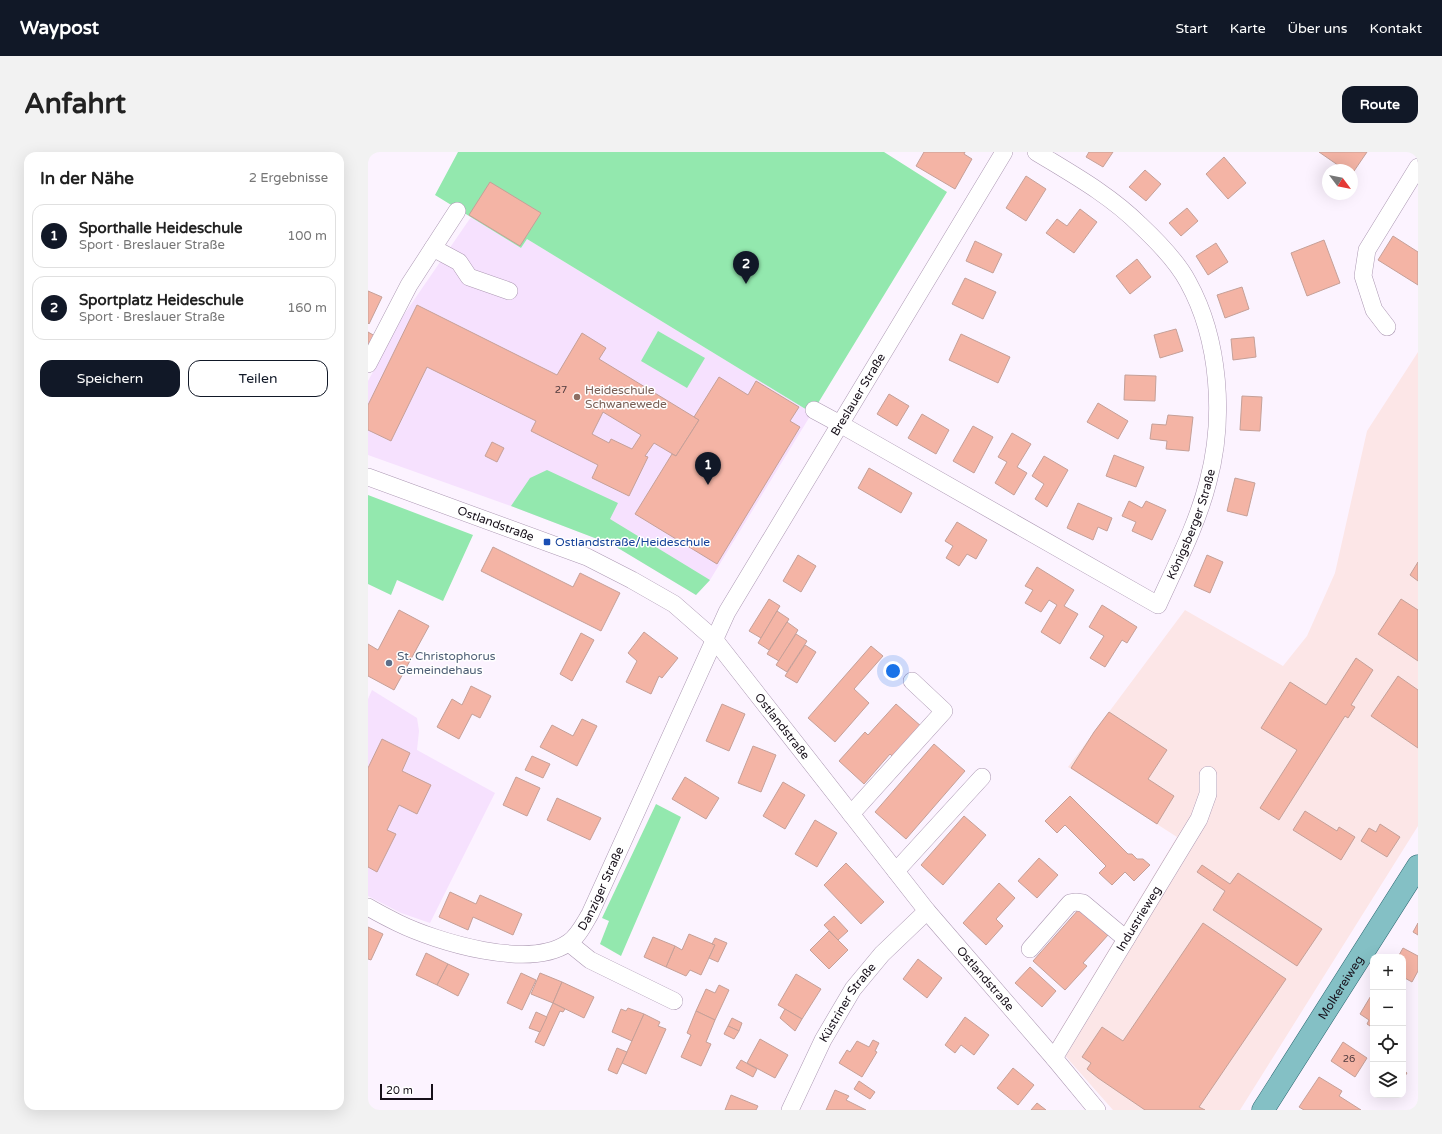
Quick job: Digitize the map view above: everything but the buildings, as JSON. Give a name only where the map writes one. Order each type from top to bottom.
[{"type":"main road","name":"Molkereiweg","points":[[1263,1110],[1418,866]]},
{"type":"street","name":"Breslauer Straße","points":[[714,639],[727,612],[1004,152]]},
{"type":"street","name":"Königsberger Straße","points":[[840,424],[1158,605],[1200,510],[1214,455],[1217,419],[1216,375],[1208,332],[1200,307],[1188,281],[1172,260],[1139,224],[1102,193],[1036,152]]},
{"type":"street","points":[[1387,327],[1374,310],[1363,276],[1367,250],[1418,167]]},
{"type":"street","points":[[368,364],[409,285],[457,211]]},
{"type":"street","points":[[433,248],[459,262],[469,277],[509,291]]},
{"type":"street","points":[[814,410],[840,424]]},
{"type":"street","name":"Ostlandstraße","points":[[368,477],[587,557],[674,604],[714,639],[927,911],[1097,1110]]},
{"type":"street","name":"Danziger Straße","points":[[368,907],[398,923],[434,937],[486,951],[529,955],[553,951],[569,943],[590,914],[714,639]]},
{"type":"street","points":[[851,814],[944,711],[912,682]]},
{"type":"street","name":"Industrieweg","points":[[1054,1058],[1199,820],[1208,794],[1208,775]]},
{"type":"street","points":[[896,871],[982,777]]},
{"type":"street","points":[[1030,949],[1070,903],[1076,902],[1082,903],[1126,939]]},
{"type":"street","name":"Küstriner Straße","points":[[790,1110],[823,1040],[853,988],[882,954],[927,911]]},
{"type":"street","points":[[569,943],[590,960],[674,1001]]},
{"type":"shaded area","name":"Heideschule Schwanewede","points":[[471,217],[521,248],[527,239],[812,413],[710,580],[696,595],[613,545],[511,506],[368,455],[368,381],[403,316]]},
{"type":"shaded area","points":[[1418,352],[1418,826],[1240,1110],[1113,1110],[1053,1042],[1177,837],[1068,767],[1185,610],[1283,666],[1307,636],[1335,573],[1367,431]]},
{"type":"shaded area","points":[[372,690],[417,718],[419,731],[417,750],[495,793],[430,923],[401,913],[368,896],[368,699]]},
{"type":"green space","points":[[458,152],[884,152],[947,192],[812,413],[527,239],[521,248],[435,195]]},
{"type":"green space","points":[[658,331],[705,358],[687,388],[641,361]]},
{"type":"green space","points":[[547,470],[618,503],[610,519],[710,580],[696,595],[613,545],[511,506],[530,478]]},
{"type":"green space","points":[[368,495],[473,535],[443,601],[397,580],[391,595],[368,584]]},
{"type":"green space","points":[[656,804],[681,817],[621,956],[600,944],[609,921],[602,918]]},
{"type":"place","name":"Sportplatz Heideschule","points":[[746,284]]},
{"type":"place","name":"Heideschule Schwanewede","points":[[577,397]]},
{"type":"place","name":"Sporthalle Heideschule","points":[[708,485]]},
{"type":"place","name":"Ostlandstraße/Heideschule","points":[[547,542]]},
{"type":"place","name":"St. Christophorus Gemeindehaus","points":[[389,663]]}]
